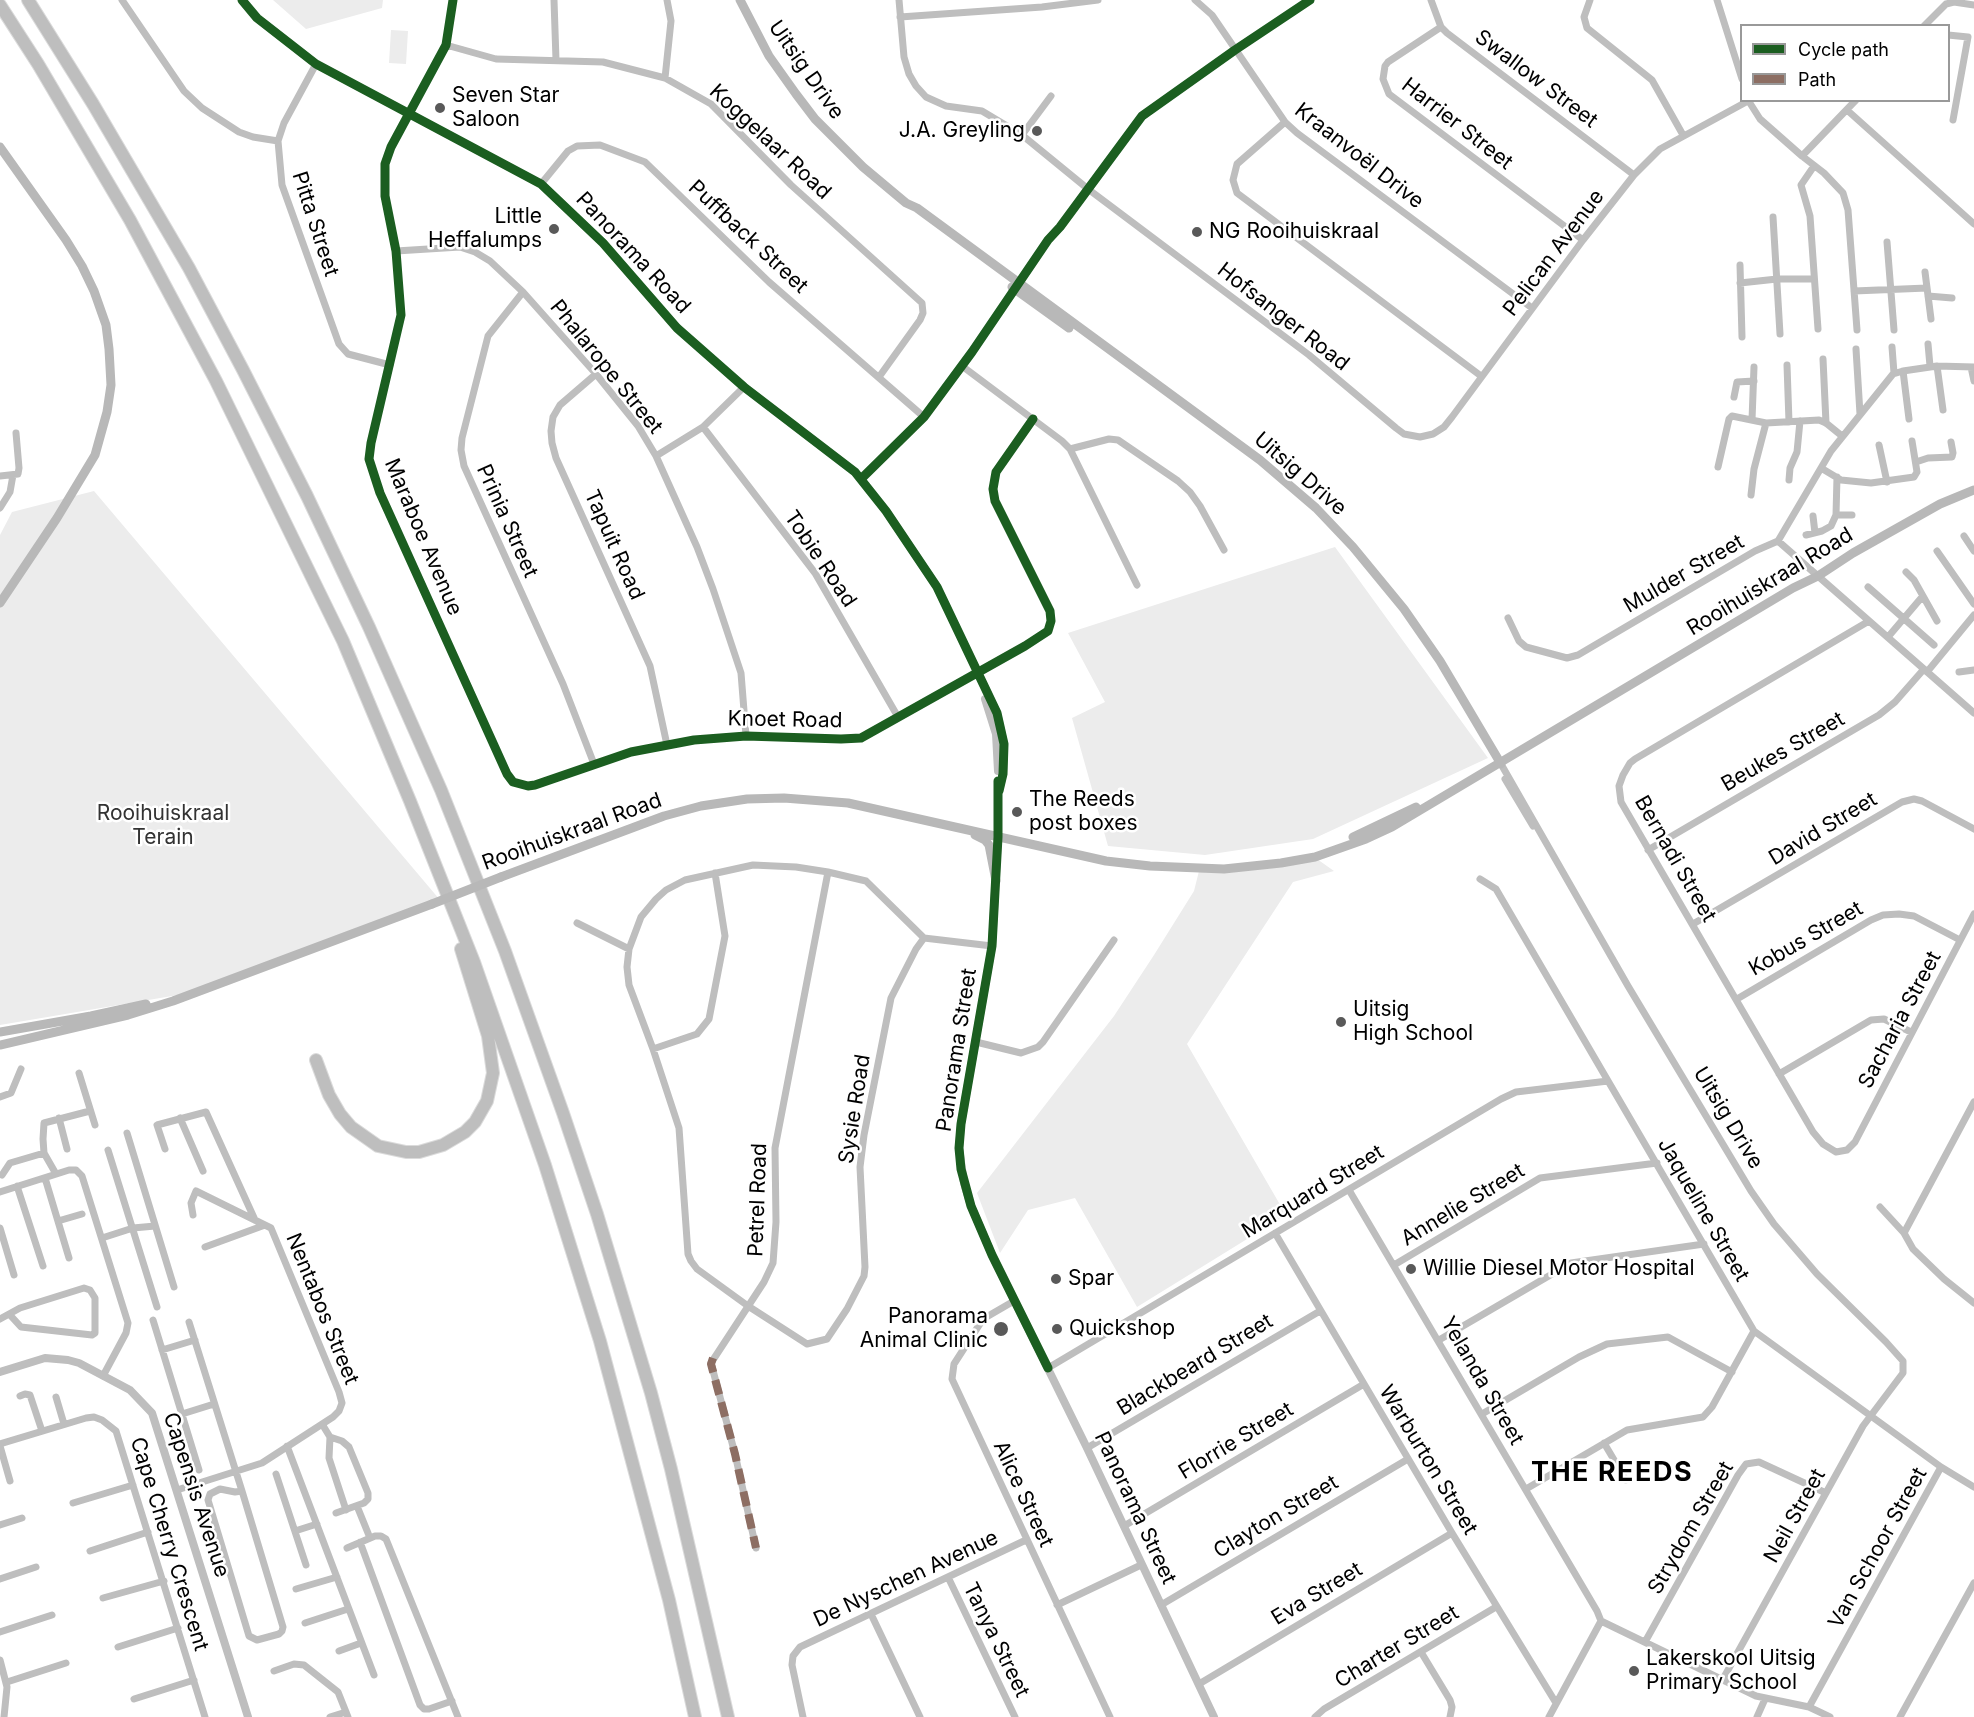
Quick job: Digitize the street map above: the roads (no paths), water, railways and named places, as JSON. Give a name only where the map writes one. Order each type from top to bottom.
[{"type":"highway","points":[[28,0],[93,104],[183,257],[243,370],[308,496],[441,790],[505,951],[597,1214],[669,1458],[728,1717]]},
{"type":"highway","points":[[0,5],[38,64],[130,219],[216,381],[343,641],[387,746],[474,962],[545,1165],[600,1341],[640,1486],[669,1600],[694,1717]]},
{"type":"highway","points":[[316,1060],[329,1095],[351,1127],[378,1146],[406,1152],[432,1149],[465,1132],[481,1113],[491,1088],[493,1073],[488,1036],[448,911],[393,771],[387,746]]},
{"type":"main road","name":"Uitsig Drive","points":[[740,0],[769,56],[815,119],[913,212],[1083,338],[1124,362],[1260,460],[1316,507],[1353,546],[1404,609],[1440,661],[1498,763]]},
{"type":"main road","points":[[0,147],[66,240],[94,291],[106,325],[110,349],[111,385],[96,455],[0,603]]},
{"type":"main road","name":"Rooihuiskraal Road","points":[[0,1045],[128,1015],[215,986],[664,816],[701,806],[747,800],[814,799],[848,803],[958,828],[1072,847],[1130,864],[1204,869],[1274,863],[1315,856],[1366,839],[1392,827],[1498,763],[1544,732],[1588,710],[1793,588],[1818,576],[1852,553],[1940,504],[1974,490]]},
{"type":"main road","points":[[958,828],[986,840],[992,855],[996,881]]},
{"type":"main road","name":"Rooihuiskraal Road","points":[[0,1032],[91,1016],[215,986]]},
{"type":"street","points":[[122,0],[184,91],[201,108],[239,132],[253,137],[279,141]]},
{"type":"street","name":"Panorama Road","points":[[242,0],[257,18],[316,64],[541,184],[603,243],[675,325],[744,387],[833,455]]},
{"type":"street","name":"Maraboe Avenue","points":[[453,0],[446,45],[388,153],[385,164],[385,196],[396,252],[401,315],[369,459],[372,471],[507,774],[517,784],[535,785]]},
{"type":"street","points":[[554,0],[556,60]]},
{"type":"street","points":[[665,78],[671,21],[667,0]]},
{"type":"street","name":"Hofsanger Road","points":[[899,0],[904,57],[909,74],[926,97],[946,106],[982,111],[1022,135],[1088,189],[1309,356],[1404,434]]},
{"type":"street","points":[[900,17],[1042,7],[1098,0]]},
{"type":"street","name":"Kraanvoël Drive","points":[[1195,0],[1212,15],[1285,122],[1532,308]]},
{"type":"street","points":[[861,479],[924,417],[972,352],[991,331],[1048,240],[1142,116],[1310,0]]},
{"type":"street","points":[[1431,0],[1441,27]]},
{"type":"street","points":[[1590,0],[1584,17],[1589,31],[1652,80],[1683,135]]},
{"type":"street","points":[[1717,0],[1740,73]]},
{"type":"street","points":[[1928,24],[1946,4],[1954,2],[1974,5]]},
{"type":"street","name":"Swallow Street","points":[[1441,27],[1634,175]]},
{"type":"street","name":"Harrier Street","points":[[1441,27],[1388,62],[1383,79],[1389,94],[1583,240]]},
{"type":"street","points":[[1950,35],[1968,37],[1953,120]]},
{"type":"street","name":"Koggelaar Road","points":[[446,45],[496,59],[603,62],[665,78],[711,104],[792,185],[922,303],[923,313],[920,320],[879,377]]},
{"type":"street","name":"Pitta Street","points":[[316,64],[284,123],[279,141],[282,185],[339,344],[348,354],[390,365]]},
{"type":"street","points":[[1022,135],[1052,96]]},
{"type":"street","name":"Pelican Avenue","points":[[1404,434],[1424,437],[1444,427],[1583,240],[1634,175],[1660,149],[1746,102]]},
{"type":"street","points":[[1749,102],[1761,119],[1839,187],[1845,198],[1848,210],[1857,330]]},
{"type":"street","points":[[1802,156],[1854,102]]},
{"type":"street","points":[[1847,110],[1974,224]]},
{"type":"street","points":[[1285,122],[1237,164],[1233,180],[1237,193],[1481,376]]},
{"type":"street","name":"Puffback Street","points":[[541,184],[568,151],[577,146],[600,145],[645,162],[769,282],[924,417]]},
{"type":"street","points":[[1814,166],[1801,185],[1810,216],[1818,329]]},
{"type":"street","points":[[1773,217],[1780,334]]},
{"type":"street","points":[[1887,242],[1894,330]]},
{"type":"street","name":"Phalarope Street","points":[[396,252],[460,247],[475,252],[490,261],[523,292],[596,374],[638,426],[657,456],[697,547],[740,669],[746,736]]},
{"type":"street","points":[[1740,265],[1742,337]]},
{"type":"street","points":[[1925,272],[1931,319]]},
{"type":"street","points":[[1740,283],[1777,279],[1814,279]]},
{"type":"street","points":[[1854,291],[1927,288]]},
{"type":"street","name":"Prinia Street","points":[[523,292],[488,336],[461,450],[464,466],[563,684],[594,764]]},
{"type":"street","points":[[1928,296],[1952,298]]},
{"type":"street","points":[[1928,344],[1943,410]]},
{"type":"street","points":[[1892,347],[1894,373],[1933,366],[1973,367],[1974,381]]},
{"type":"street","points":[[1856,349],[1860,414]]},
{"type":"street","points":[[1823,359],[1826,423]]},
{"type":"street","points":[[1787,365],[1789,422]]},
{"type":"street","points":[[962,366],[1070,449],[1137,585]]},
{"type":"street","points":[[1752,420],[1754,367]]},
{"type":"street","points":[[1902,371],[1909,419]]},
{"type":"street","name":"Mulder Street","points":[[1508,618],[1517,638],[1523,645],[1557,656],[1571,657],[1755,551],[1778,541],[1842,436],[1894,373]]},
{"type":"street","name":"Tapuit Road","points":[[596,374],[560,405],[553,417],[552,443],[556,458],[650,666],[667,745]]},
{"type":"street","points":[[1734,397],[1738,381],[1754,381]]},
{"type":"street","points":[[657,456],[703,427],[744,387]]},
{"type":"street","points":[[1718,467],[1730,417],[1734,416],[1766,423],[1819,420],[1842,436]]},
{"type":"street","name":"Knoet Road","points":[[535,785],[631,752],[718,737],[856,739],[898,717],[974,670],[1025,646],[1048,631],[1052,621],[1050,611],[994,501],[993,489],[996,472],[1033,419]]},
{"type":"street","points":[[1789,480],[1790,468],[1797,452],[1800,421]]},
{"type":"street","points":[[1751,495],[1754,469],[1766,423]]},
{"type":"street","name":"Tobie Road","points":[[703,427],[815,573],[898,717]]},
{"type":"street","points":[[0,476],[17,475],[19,470],[16,433]]},
{"type":"street","points":[[1070,449],[1109,439],[1118,440],[1178,481],[1190,492],[1224,550]]},
{"type":"street","points":[[1821,468],[1841,480],[1871,483],[1914,477],[1917,472],[1912,441]]},
{"type":"street","points":[[1916,462],[1928,458],[1952,457],[1951,442]]},
{"type":"street","points":[[1879,445],[1887,482]]},
{"type":"street","name":"Panorama Street","points":[[833,455],[861,479],[909,543],[937,587],[974,670],[994,724],[999,791],[993,946],[961,1124],[959,1148],[961,1168],[971,1206],[997,1266],[1087,1448],[1214,1717]]},
{"type":"street","points":[[0,508],[10,492],[13,475]]},
{"type":"street","points":[[1806,534],[1829,528],[1836,515],[1836,477]]},
{"type":"street","points":[[1836,515],[1852,515]]},
{"type":"street","points":[[1813,516],[1815,533]]},
{"type":"street","points":[[1964,536],[1974,552]]},
{"type":"street","points":[[1778,541],[1974,713]]},
{"type":"street","points":[[1936,551],[1974,604]]},
{"type":"street","points":[[1906,572],[1914,580],[1936,621]]},
{"type":"street","points":[[1868,587],[1934,645]]},
{"type":"street","points":[[1888,637],[1922,597]]},
{"type":"street","name":"Beukes Street","points":[[1648,850],[1879,715],[1895,702],[1974,615]]},
{"type":"street","name":"Bernadi Street","points":[[1855,1142],[1850,1148],[1839,1152],[1833,1151],[1823,1144],[1813,1132],[1621,802],[1619,786],[1630,763],[1869,621]]},
{"type":"street","points":[[1959,672],[1974,670]]},
{"type":"street","name":"Uitsig Drive","points":[[1498,763],[1716,1136],[1751,1191],[1774,1224],[1817,1274],[1899,1355],[1904,1364],[1903,1373]]},
{"type":"street","name":"David Street","points":[[1693,924],[1902,802],[1914,799],[1922,801],[1974,829]]},
{"type":"street","points":[[748,1306],[697,1269],[688,1254],[679,1128],[629,985],[627,967],[629,949],[641,917],[656,899],[685,880],[753,865],[796,867],[866,881],[924,938],[993,946]]},
{"type":"street","name":"Petrel Road","points":[[756,1548],[735,1454],[711,1363],[764,1282],[773,1263],[776,1222],[775,1149],[828,872]]},
{"type":"street","points":[[653,1049],[697,1034],[709,1019],[725,936],[715,873]]},
{"type":"street","name":"Jaqueline Street","points":[[1480,879],[1496,889],[1754,1331],[1941,1467],[1974,1487]]},
{"type":"street","name":"Sacharia Street","points":[[1855,1142],[1974,914]]},
{"type":"street","name":"Kobus Street","points":[[1737,999],[1883,915],[1914,916],[1960,940]]},
{"type":"street","points":[[577,922],[629,949]]},
{"type":"street","name":"Sysie Road","points":[[748,1306],[810,1345],[827,1339],[847,1309],[864,1276],[860,1167],[864,1135],[891,998],[924,938]]},
{"type":"street","points":[[976,1042],[1021,1053],[1038,1047],[1114,940]]},
{"type":"street","points":[[1779,1074],[1870,1020],[1884,1019],[1911,1032]]},
{"type":"street","points":[[0,1097],[11,1093],[21,1069]]},
{"type":"street","points":[[80,1073],[94,1125]]},
{"type":"street","name":"Marquard Street","points":[[1048,1368],[1501,1099],[1516,1092],[1608,1081]]},
{"type":"street","points":[[1904,1233],[1974,1102]]},
{"type":"street","points":[[56,1174],[45,1153],[44,1123],[90,1111]]},
{"type":"street","points":[[165,1149],[157,1125],[206,1112],[255,1220]]},
{"type":"street","points":[[180,1118],[203,1171]]},
{"type":"street","points":[[59,1119],[67,1149]]},
{"type":"street","points":[[127,1133],[174,1287]]},
{"type":"street","points":[[108,1150],[157,1307]]},
{"type":"street","points":[[2,1175],[10,1163],[45,1153]]},
{"type":"street","name":"Annelie Street","points":[[1394,1265],[1540,1178],[1657,1163]]},
{"type":"street","points":[[0,1191],[72,1170],[81,1174],[128,1323],[126,1334],[103,1376]]},
{"type":"street","points":[[45,1178],[69,1258]]},
{"type":"street","points":[[17,1186],[43,1266]]},
{"type":"street","name":"Yelanda Street","points":[[1349,1190],[1593,1602],[1601,1621]]},
{"type":"street","points":[[193,1215],[191,1203],[196,1191],[268,1226]]},
{"type":"street","points":[[1880,1207],[1904,1233],[1910,1245],[1932,1268],[1973,1299]]},
{"type":"street","points":[[58,1221],[82,1214]]},
{"type":"street","points":[[102,1238],[133,1228],[155,1226]]},
{"type":"street","points":[[205,1247],[268,1226]]},
{"type":"street","name":"Nentabos Street","points":[[268,1226],[342,1403],[337,1414],[322,1424]]},
{"type":"street","points":[[0,1228],[14,1275]]},
{"type":"street","name":"Warburton Street","points":[[1275,1233],[1496,1607],[1556,1703]]},
{"type":"street","points":[[1439,1340],[1571,1263],[1704,1244]]},
{"type":"street","points":[[0,1319],[20,1308],[87,1288],[96,1300],[96,1333],[92,1335],[21,1327],[10,1315]]},
{"type":"street","name":"Alice Street","points":[[1014,1301],[991,1312],[983,1319],[954,1364],[952,1375],[957,1393],[1110,1717]]},
{"type":"street","name":"Blackbeard Street","points":[[1087,1448],[1320,1311]]},
{"type":"street","points":[[153,1320],[199,1470]]},
{"type":"street","points":[[189,1322],[242,1491],[282,1627],[279,1634],[257,1640],[249,1636],[207,1500],[210,1494],[220,1490],[242,1491]]},
{"type":"street","points":[[1526,1489],[1632,1429],[1703,1417],[1712,1407],[1754,1331]]},
{"type":"street","points":[[1482,1414],[1580,1357],[1607,1344],[1668,1337],[1732,1372]]},
{"type":"street","points":[[162,1350],[195,1340]]},
{"type":"street","name":"Capensis Avenue","points":[[0,1372],[48,1358],[68,1360],[79,1363],[135,1394],[152,1413],[248,1717]]},
{"type":"street","name":"Neil Street","points":[[1723,1680],[1870,1416],[1903,1373]]},
{"type":"street","name":"Florrie Street","points":[[1124,1526],[1364,1384]]},
{"type":"street","points":[[20,1396],[30,1395],[42,1431]]},
{"type":"street","points":[[56,1397],[64,1424]]},
{"type":"street","points":[[182,1414],[214,1404]]},
{"type":"street","name":"Cape Cherry Crescent","points":[[1,1445],[64,1424],[94,1417],[111,1426],[118,1436],[205,1717]]},
{"type":"street","points":[[177,1490],[262,1463],[322,1424],[330,1437],[329,1458],[346,1510]]},
{"type":"street","points":[[330,1437],[342,1441],[349,1447],[367,1490],[367,1501],[336,1513]]},
{"type":"street","points":[[1604,1443],[1626,1480]]},
{"type":"street","points":[[1,1445],[10,1470]]},
{"type":"street","points":[[1,1445],[10,1481]]},
{"type":"street","points":[[287,1446],[374,1675]]},
{"type":"street","name":"Clayton Street","points":[[1161,1605],[1408,1458]]},
{"type":"street","name":"Strydom Street","points":[[1645,1642],[1738,1475],[1749,1462],[1759,1462],[1826,1493]]},
{"type":"street","name":"Van Schoor Street","points":[[1809,1707],[1941,1467]]},
{"type":"street","points":[[276,1474],[306,1565]]},
{"type":"street","points":[[73,1503],[133,1485]]},
{"type":"street","points":[[357,1506],[370,1538]]},
{"type":"street","points":[[0,1525],[22,1518]]},
{"type":"street","points":[[295,1531],[317,1524]]},
{"type":"street","points":[[90,1551],[148,1532]]},
{"type":"street","name":"Eva Street","points":[[1199,1684],[1452,1533]]},
{"type":"street","points":[[347,1548],[381,1536],[388,1542],[458,1717]]},
{"type":"street","name":"De Nyschen Avenue","points":[[803,1717],[792,1665],[793,1656],[800,1647],[1026,1540]]},
{"type":"street","points":[[360,1542],[420,1705],[424,1709],[429,1709],[452,1701]]},
{"type":"street","points":[[1057,1605],[1141,1565]]},
{"type":"street","points":[[0,1579],[36,1568]]},
{"type":"street","points":[[296,1589],[337,1577]]},
{"type":"street","name":"Tanya Street","points":[[948,1577],[1015,1717]]},
{"type":"street","points":[[103,1598],[164,1581]]},
{"type":"street","points":[[1900,1717],[1974,1583]]},
{"type":"street","name":"Charter Street","points":[[1315,1717],[1324,1709],[1496,1607]]},
{"type":"street","points":[[305,1623],[348,1609]]},
{"type":"street","points":[[871,1614],[920,1717]]},
{"type":"street","points":[[0,1632],[52,1615]]},
{"type":"street","points":[[1549,1717],[1601,1621],[1765,1699],[1809,1707],[1830,1717]]},
{"type":"street","points":[[118,1647],[178,1628]]},
{"type":"street","points":[[339,1651],[361,1643]]},
{"type":"street","points":[[1421,1652],[1450,1700],[1452,1707],[1450,1717]]},
{"type":"street","points":[[0,1659],[7,1682],[4,1717]]},
{"type":"street","points":[[7,1682],[66,1663]]},
{"type":"street","points":[[274,1671],[294,1664],[304,1665],[336,1689],[347,1715],[330,1717]]},
{"type":"street","points":[[134,1699],[194,1680]]},
{"type":"street","points":[[1757,1717],[1765,1699]]},
{"type":"place","name":"Seven Star Saloon","points":[[440,108]]},
{"type":"place","name":"J.A. Greyling","points":[[1037,131]]},
{"type":"place","name":"Little Heffalumps","points":[[554,229]]},
{"type":"place","name":"NG Rooihuiskraal","points":[[1197,232]]},
{"type":"place","name":"The Reeds post boxes","points":[[1017,812]]},
{"type":"place","name":"Uitsig High School","points":[[1341,1022]]},
{"type":"place","name":"Willie Diesel Motor Hospital","points":[[1411,1269]]},
{"type":"place","name":"Spar","points":[[1056,1279]]},
{"type":"place","name":"Panorama Animal Clinic","points":[[1001,1329]]},
{"type":"place","name":"Quickshop","points":[[1057,1329]]},
{"type":"place","name":"Lakerskool Uitsig Primary School","points":[[1634,1671]]},
{"type":"district","name":"THE REEDS","points":[[1612,1473]]},
{"type":"park label","name":"Rooihuiskraal Terain","points":[[163,826]]}]
